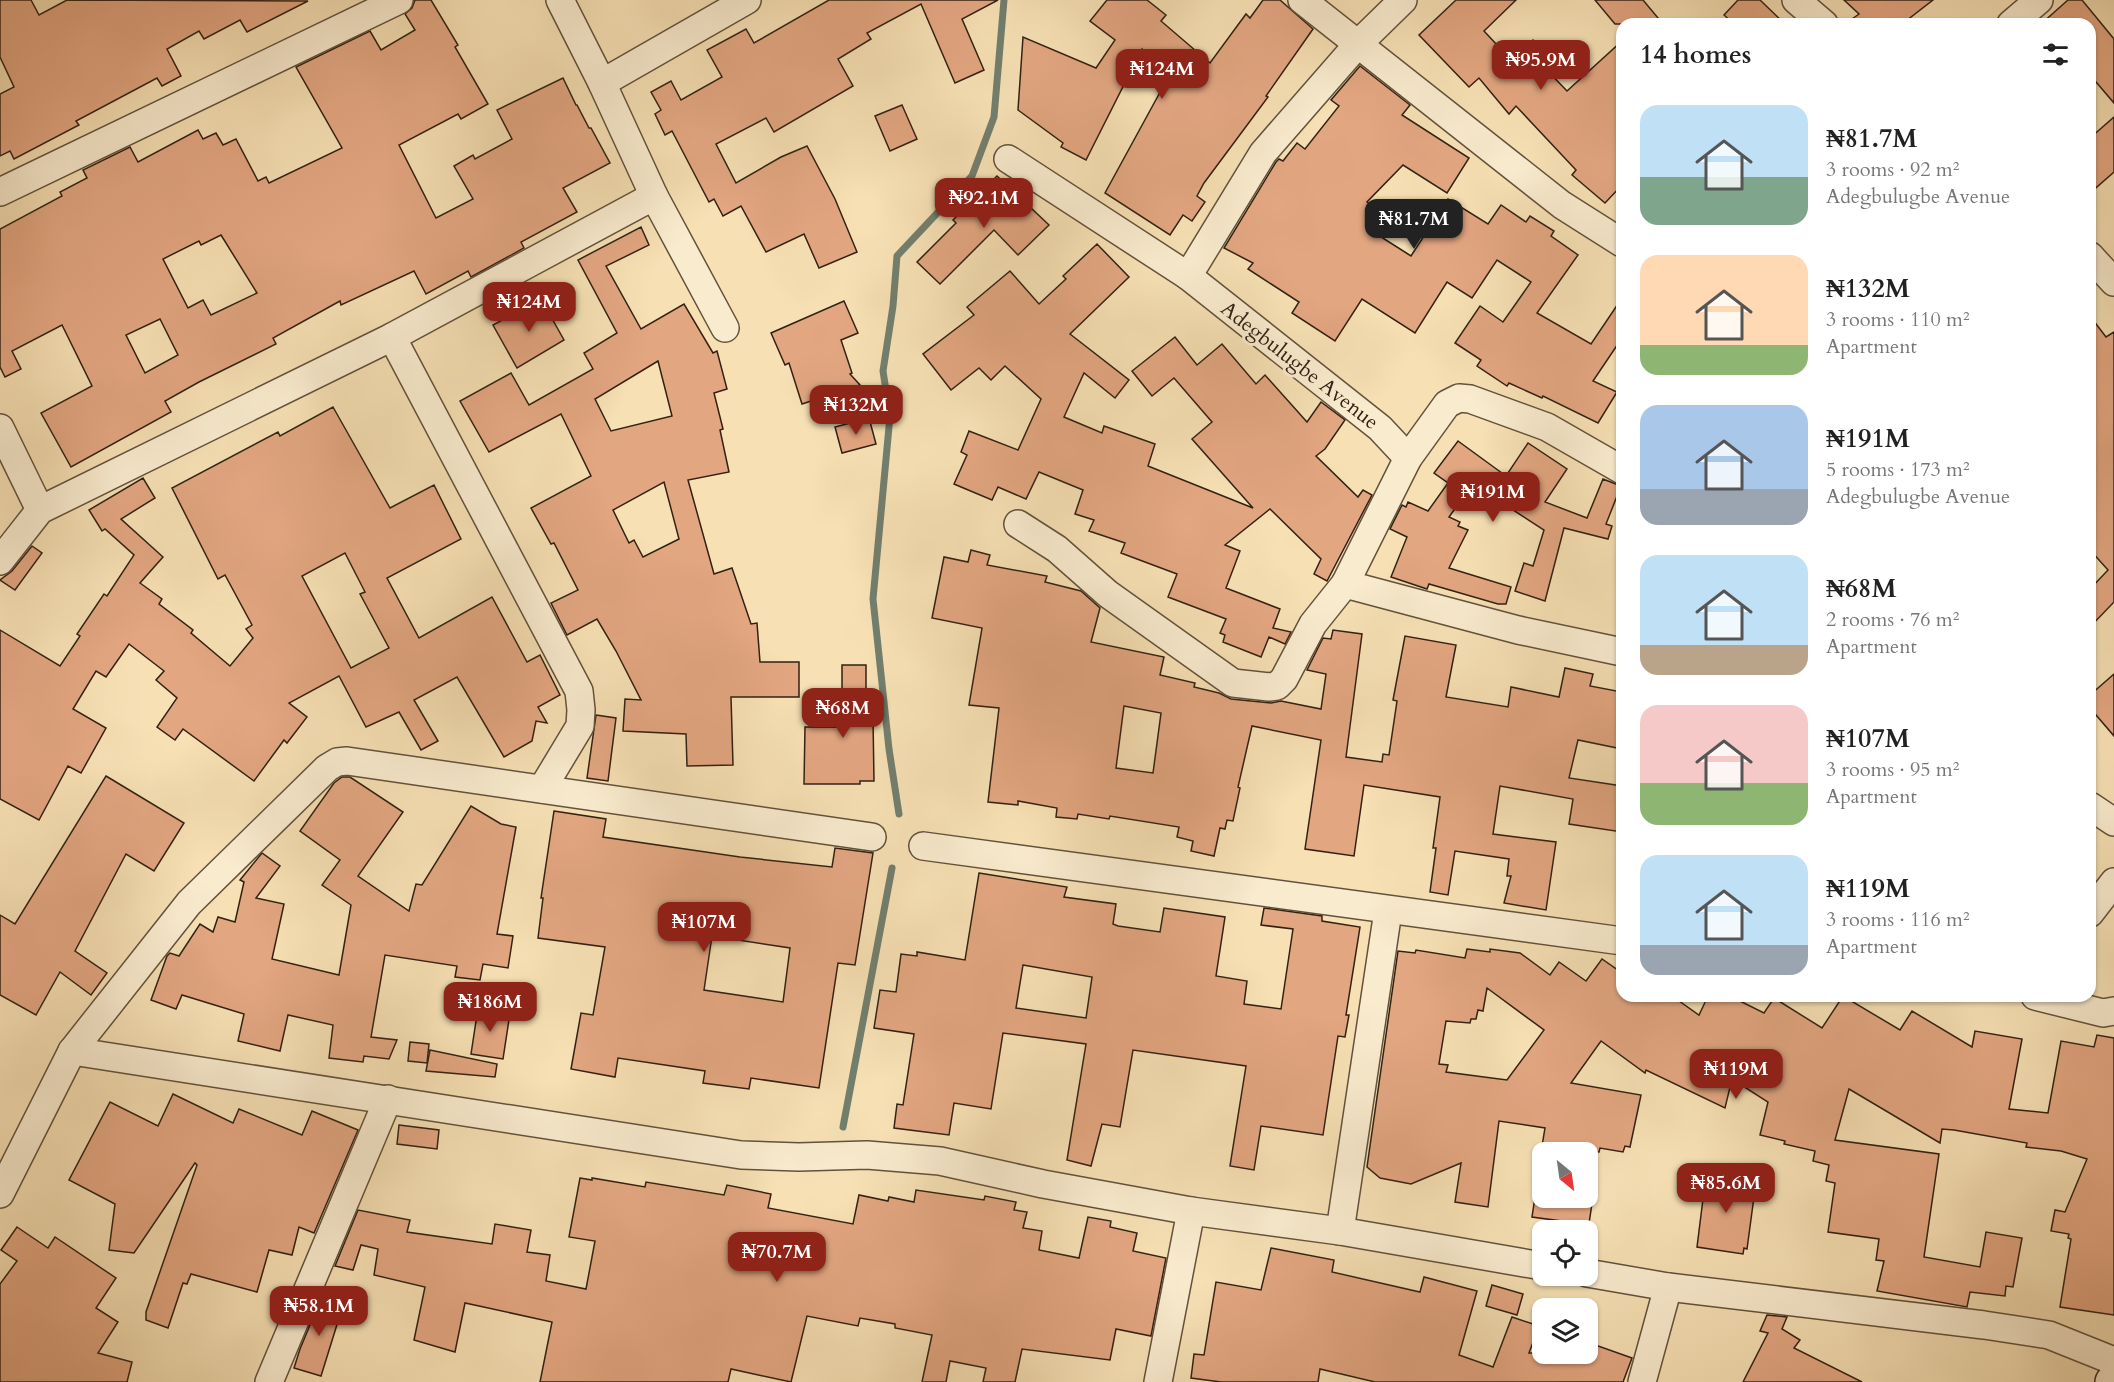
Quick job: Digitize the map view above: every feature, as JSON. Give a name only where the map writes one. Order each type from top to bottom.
[{"type":"street","points":[[0,192],[399,0]]},
{"type":"street","points":[[560,0],[602,83],[654,196],[725,328]]},
{"type":"street","points":[[602,83],[747,0]]},
{"type":"street","points":[[1302,0],[1562,205],[1616,239]]},
{"type":"street","points":[[1188,276],[1263,153],[1358,44],[1403,0]]},
{"type":"street","points":[[1797,0],[1817,18]]},
{"type":"street","points":[[2018,18],[2038,0]]},
{"type":"street","name":"Adegbulugbe Avenue","points":[[1008,159],[1188,276],[1380,428],[1408,458]]},
{"type":"street","points":[[0,561],[40,510],[392,337],[654,196]]},
{"type":"street","points":[[2096,262],[2114,282]]},
{"type":"street","points":[[392,337],[579,691],[580,726],[542,789]]},
{"type":"street","points":[[1018,524],[1057,549],[1108,594],[1233,683],[1269,687],[1277,686],[1284,678],[1313,624],[1345,584],[1408,458],[1448,404],[1459,398],[1470,399],[1547,427],[1616,467]]},
{"type":"street","points":[[0,428],[40,510]]},
{"type":"street","points":[[1345,584],[1518,630],[1616,651]]},
{"type":"street","points":[[0,1194],[72,1051],[189,903],[327,768],[337,762],[347,761],[872,837]]},
{"type":"street","points":[[2096,810],[2114,822]]},
{"type":"street","points":[[923,846],[1616,940]]},
{"type":"street","points":[[2096,905],[2114,882]]},
{"type":"street","points":[[1340,1231],[1388,910]]},
{"type":"street","points":[[2059,1002],[2103,1013],[2114,1011]]},
{"type":"street","points":[[72,1051],[741,1155],[799,1157],[867,1155],[940,1161],[1043,1184],[1191,1211],[1340,1231],[1532,1264]]},
{"type":"street","points":[[269,1382],[388,1099]]},
{"type":"street","points":[[1158,1382],[1191,1211]]},
{"type":"street","points":[[1598,1275],[1668,1287],[1972,1323],[2049,1335],[2114,1361]]},
{"type":"street","points":[[1642,1382],[1668,1287]]},
{"type":"building","points":[[0,0],[31,0],[39,15],[67,0],[308,1],[247,32],[240,20],[204,39],[199,31],[167,49],[181,76],[162,86],[157,78],[76,121],[79,125],[14,159],[10,151],[0,156],[0,94],[14,87],[0,57]]},
{"type":"building","points":[[415,0],[431,0],[458,45],[455,47],[488,104],[461,119],[458,114],[399,145],[436,218],[473,199],[454,166],[473,155],[475,159],[512,139],[497,110],[563,78],[610,163],[563,188],[577,212],[521,242],[524,248],[471,277],[468,271],[426,294],[414,271],[341,305],[340,301],[273,338],[276,344],[165,401],[171,412],[71,467],[41,413],[92,386],[62,325],[12,351],[21,369],[5,377],[0,367],[0,229],[62,196],[60,192],[87,178],[83,170],[130,147],[138,162],[198,130],[203,139],[216,133],[223,145],[236,139],[258,181],[266,177],[269,183],[342,148],[296,67],[370,31],[381,50],[415,30],[405,14],[412,8]],"holes":[[[221,235],[257,293],[211,315],[203,300],[188,308],[163,259],[199,241],[201,245]],[[160,319],[178,355],[145,373],[126,335]]]},
{"type":"building","points":[[829,0],[998,0],[962,19],[984,70],[955,83],[921,4],[867,33],[871,39],[838,59],[853,86],[774,132],[766,118],[716,144],[736,183],[781,157],[807,146],[835,199],[857,252],[819,268],[804,234],[766,252],[741,206],[723,216],[714,199],[709,202],[672,131],[665,135],[655,114],[661,110],[651,92],[671,81],[681,100],[722,77],[707,50],[746,29],[754,43]]},
{"type":"building","points":[[1107,0],[1147,0],[1166,15],[1161,21],[1210,63],[1246,14],[1250,18],[1263,0],[1280,0],[1313,29],[1266,96],[1268,97],[1204,183],[1197,196],[1205,202],[1192,221],[1183,215],[1170,235],[1105,193],[1170,74],[1142,49],[1086,160],[1061,147],[1063,143],[1018,110],[1023,37],[1096,68],[1115,40],[1090,21]]},
{"type":"building","points":[[1456,0],[1516,0],[1484,31],[1511,60],[1533,40],[1550,58],[1542,65],[1567,91],[1616,46],[1616,191],[1605,203],[1572,175],[1576,170],[1516,106],[1509,114],[1479,78],[1469,87],[1419,35]]},
{"type":"building","points":[[1595,0],[1643,0],[1658,18],[1616,18],[1615,24]]},
{"type":"building","points":[[1738,0],[1760,0],[1779,18],[1727,18],[1724,15]]},
{"type":"building","points":[[1844,0],[1933,0],[1910,18],[1853,18],[1859,14]]},
{"type":"building","points":[[2068,0],[2082,0],[2114,39],[2114,103],[2096,82],[2096,18],[2048,18]]},
{"type":"building","points":[[1360,66],[1410,105],[1402,115],[1469,158],[1447,193],[1403,165],[1367,202],[1390,219],[1378,235],[1411,256],[1448,199],[1488,224],[1501,205],[1526,222],[1530,216],[1554,231],[1551,236],[1578,255],[1537,313],[1591,344],[1616,307],[1616,347],[1593,381],[1616,392],[1616,394],[1598,423],[1543,396],[1542,398],[1509,383],[1507,386],[1477,366],[1481,360],[1455,343],[1480,306],[1503,322],[1531,282],[1497,260],[1472,298],[1447,282],[1415,333],[1362,299],[1335,341],[1292,313],[1299,302],[1248,269],[1253,263],[1224,248],[1276,162],[1279,159],[1283,161],[1297,143],[1305,149],[1339,106],[1331,100]]},
{"type":"building","points":[[902,105],[917,139],[890,151],[875,116]]},
{"type":"building","points":[[2114,117],[2114,172],[2096,188],[2096,133]]},
{"type":"building","points":[[997,176],[1049,225],[1018,255],[994,230],[940,284],[917,262],[956,223],[953,220]]},
{"type":"building","points":[[641,227],[649,245],[606,266],[641,329],[684,304],[713,353],[717,351],[727,389],[714,393],[723,429],[720,430],[729,472],[688,480],[714,574],[732,568],[751,624],[757,623],[760,662],[799,662],[799,697],[731,697],[733,765],[687,766],[686,734],[623,731],[625,699],[641,700],[616,651],[597,619],[567,635],[551,603],[578,590],[554,543],[551,544],[531,508],[591,476],[561,414],[489,452],[460,401],[511,373],[529,405],[593,369],[584,353],[617,333],[578,260]],"holes":[[[658,361],[672,416],[611,431],[595,399]],[[664,482],[679,539],[643,557],[634,540],[629,543],[613,510]]]},
{"type":"building","points":[[1097,244],[1129,277],[1070,334],[1129,380],[1115,398],[1084,373],[1064,417],[1102,433],[1104,426],[1155,444],[1148,466],[1253,508],[1192,439],[1212,422],[1174,378],[1152,396],[1132,371],[1175,337],[1197,365],[1222,344],[1256,384],[1265,375],[1307,422],[1321,402],[1345,420],[1325,449],[1316,456],[1358,497],[1363,490],[1372,495],[1327,581],[1314,574],[1321,559],[1270,509],[1225,545],[1240,551],[1226,588],[1280,609],[1273,628],[1291,632],[1285,644],[1269,637],[1261,657],[1223,642],[1225,635],[1220,633],[1226,619],[1168,597],[1177,574],[1121,553],[1125,543],[1089,531],[1094,520],[1075,514],[1083,490],[1039,472],[1026,499],[998,487],[992,500],[954,484],[967,455],[961,452],[969,431],[1018,450],[1041,399],[1005,366],[991,380],[979,368],[951,390],[923,354],[974,315],[967,307],[1010,271],[1039,304],[1066,279],[1063,276]]},
{"type":"building","points":[[541,299],[564,340],[517,368],[493,325]]},
{"type":"building","points":[[844,301],[858,333],[841,340],[852,373],[850,374],[860,385],[802,404],[789,363],[785,365],[771,333]]},
{"type":"building","points":[[2096,324],[2106,337],[2114,332],[2114,602],[2096,621],[2096,583],[2108,570],[2096,557]]},
{"type":"building","points":[[333,407],[390,508],[434,485],[461,539],[387,578],[419,638],[492,597],[527,662],[540,655],[560,695],[538,707],[547,723],[536,721],[532,741],[504,757],[457,677],[414,700],[438,741],[421,750],[399,712],[366,727],[339,676],[289,703],[307,717],[287,743],[284,740],[254,781],[183,729],[175,740],[157,727],[177,698],[156,680],[164,671],[129,644],[106,677],[96,671],[73,709],[106,728],[81,773],[68,766],[39,820],[0,799],[0,630],[60,666],[80,636],[77,634],[104,594],[107,596],[134,555],[105,529],[102,531],[89,510],[143,478],[155,498],[121,519],[163,557],[140,583],[162,599],[159,604],[193,630],[191,633],[230,666],[253,638],[246,629],[252,625],[225,575],[218,579],[172,488],[278,432],[280,436]],"holes":[[[345,553],[365,592],[360,594],[389,648],[351,668],[302,576]]]},
{"type":"building","points":[[869,418],[876,444],[842,453],[835,427]]},
{"type":"building","points":[[1458,441],[1506,476],[1528,443],[1567,469],[1545,502],[1587,518],[1603,479],[1616,484],[1616,499],[1606,524],[1612,526],[1608,539],[1564,528],[1545,601],[1515,591],[1524,563],[1533,566],[1544,530],[1473,484],[1449,517],[1460,522],[1458,526],[1468,530],[1449,568],[1511,587],[1506,604],[1498,604],[1429,584],[1427,589],[1391,577],[1407,537],[1390,529],[1402,505],[1406,507],[1408,502],[1428,511],[1448,483],[1434,473]]},
{"type":"building","points":[[32,546],[42,553],[15,590],[0,580],[12,571]]},
{"type":"building","points":[[971,550],[990,555],[987,565],[1047,576],[1045,582],[1081,591],[1100,608],[1091,642],[1164,657],[1160,675],[1195,683],[1194,687],[1219,693],[1231,699],[1271,703],[1281,701],[1321,709],[1326,674],[1307,670],[1323,638],[1331,639],[1333,630],[1362,634],[1346,757],[1382,762],[1383,754],[1389,755],[1397,701],[1393,700],[1405,636],[1456,645],[1446,697],[1508,707],[1511,687],[1559,697],[1565,668],[1593,674],[1590,686],[1616,691],[1616,748],[1578,740],[1569,778],[1616,785],[1616,831],[1569,824],[1573,799],[1500,786],[1493,834],[1556,842],[1546,910],[1504,903],[1511,876],[1507,876],[1509,859],[1455,851],[1448,895],[1430,892],[1440,797],[1364,785],[1354,856],[1305,849],[1321,740],[1252,726],[1233,821],[1227,820],[1225,829],[1220,828],[1214,856],[1191,851],[1193,841],[1177,837],[1179,827],[1110,816],[1109,819],[1078,814],[1077,819],[1056,817],[1057,808],[1018,801],[1018,805],[988,802],[999,708],[969,705],[982,628],[932,618],[944,557],[968,562]],"holes":[[[1124,706],[1161,713],[1153,773],[1116,768]]]},
{"type":"building","points":[[842,665],[866,665],[866,718],[873,718],[874,781],[860,781],[860,784],[804,784],[805,727],[842,727]]},
{"type":"building","points":[[2114,674],[2114,736],[2096,715],[2096,690]]},
{"type":"building","points":[[596,715],[616,718],[608,781],[587,778]]},
{"type":"building","points":[[106,776],[184,823],[154,871],[126,854],[75,951],[107,973],[91,995],[60,972],[36,1015],[0,995],[0,915],[15,924]]},
{"type":"building","points":[[342,777],[350,777],[403,812],[358,876],[409,911],[416,884],[422,885],[471,806],[501,824],[516,827],[497,934],[513,936],[508,968],[483,964],[480,980],[455,977],[457,966],[385,955],[371,1037],[397,1040],[389,1059],[364,1056],[363,1062],[329,1058],[333,1025],[288,1015],[280,1051],[238,1041],[244,1014],[182,995],[176,1009],[151,1000],[167,956],[170,953],[179,956],[200,924],[213,932],[218,917],[235,922],[244,882],[240,880],[262,853],[280,866],[256,898],[284,904],[272,959],[339,975],[351,905],[322,885],[340,860],[300,831],[334,783]]},
{"type":"building","points":[[554,811],[606,819],[603,837],[740,857],[832,867],[835,848],[873,853],[855,965],[838,963],[819,1088],[751,1078],[749,1089],[703,1083],[705,1071],[618,1058],[615,1077],[571,1069],[581,1013],[593,1015],[605,947],[538,938],[543,898],[541,898]],"holes":[[[712,936],[790,948],[783,1002],[704,990]]]},
{"type":"building","points":[[979,873],[1067,887],[1064,897],[1116,904],[1113,924],[1118,926],[1160,932],[1164,908],[1225,917],[1216,976],[1247,981],[1244,1004],[1281,1009],[1293,929],[1261,925],[1264,908],[1322,916],[1322,921],[1360,927],[1346,1015],[1349,1015],[1345,1037],[1338,1036],[1323,1135],[1261,1126],[1254,1170],[1230,1166],[1246,1066],[1133,1050],[1120,1127],[1102,1124],[1091,1166],[1067,1160],[1086,1044],[1003,1033],[991,1109],[954,1103],[949,1135],[894,1128],[897,1104],[903,1105],[914,1034],[874,1028],[880,990],[896,992],[901,954],[917,956],[917,952],[965,960]],"holes":[[[1023,965],[1092,977],[1086,1018],[1016,1008]]]},
{"type":"building","points":[[1467,949],[1520,953],[1550,975],[1559,962],[1586,981],[1602,959],[1616,969],[1616,1002],[1681,1002],[1699,1015],[1705,1002],[1742,1002],[1764,1013],[1771,1002],[1780,1002],[1822,1028],[1839,1002],[1853,1002],[1900,1030],[1912,1011],[1972,1047],[1975,1031],[2022,1039],[2009,1109],[2048,1113],[2061,1041],[2094,1047],[2097,1035],[2114,1038],[2114,1315],[2060,1307],[2071,1239],[2068,1238],[2069,1234],[2051,1231],[2055,1210],[2065,1212],[2087,1159],[2061,1151],[2026,1147],[2027,1143],[1954,1130],[1942,1129],[1940,1143],[1849,1089],[1835,1140],[1939,1154],[1924,1257],[1980,1267],[1986,1232],[2022,1238],[2013,1287],[2006,1286],[2005,1296],[1970,1292],[1967,1307],[1877,1291],[1884,1261],[1876,1260],[1879,1239],[1828,1232],[1835,1183],[1826,1181],[1829,1165],[1813,1161],[1815,1151],[1784,1144],[1785,1141],[1760,1135],[1768,1102],[1732,1079],[1725,1108],[1646,1070],[1645,1073],[1601,1041],[1571,1083],[1641,1095],[1630,1147],[1625,1146],[1623,1152],[1600,1148],[1598,1152],[1598,1142],[1543,1142],[1545,1128],[1499,1121],[1488,1207],[1455,1202],[1461,1163],[1411,1184],[1380,1178],[1367,1167],[1398,951],[1415,953],[1416,950],[1465,958]],"holes":[[[1487,988],[1544,1030],[1507,1080],[1446,1072],[1448,1065],[1439,1064],[1446,1021],[1470,1023],[1471,1019],[1476,1019],[1478,1010],[1483,1011]]]},
{"type":"building","points":[[478,1008],[510,1013],[503,1059],[471,1054]]},
{"type":"building","points":[[410,1042],[429,1044],[427,1063],[408,1061]]},
{"type":"building","points":[[430,1050],[497,1064],[495,1077],[426,1071]]},
{"type":"building","points":[[173,1094],[233,1123],[239,1109],[302,1135],[312,1111],[358,1130],[314,1233],[299,1227],[292,1255],[269,1250],[257,1292],[191,1274],[187,1284],[183,1283],[168,1328],[146,1320],[146,1312],[197,1165],[195,1163],[134,1253],[109,1250],[115,1204],[69,1180],[110,1102],[158,1126]]},
{"type":"building","points":[[399,1125],[439,1130],[437,1149],[397,1144]]},
{"type":"building","points":[[1706,1175],[1756,1182],[1747,1249],[1744,1248],[1743,1254],[1697,1247]]},
{"type":"building","points":[[580,1178],[645,1187],[646,1182],[724,1195],[727,1185],[771,1194],[768,1208],[853,1224],[859,1195],[888,1201],[889,1197],[914,1202],[916,1190],[984,1200],[985,1196],[1016,1202],[1014,1210],[1027,1212],[1023,1228],[1042,1231],[1039,1250],[1079,1258],[1088,1217],[1111,1221],[1110,1227],[1137,1233],[1133,1251],[1166,1258],[1151,1336],[1116,1329],[1110,1360],[1022,1349],[1015,1382],[983,1382],[986,1368],[950,1361],[946,1382],[922,1382],[932,1335],[895,1328],[895,1324],[860,1318],[858,1326],[807,1316],[791,1382],[731,1369],[728,1382],[540,1382],[552,1322],[465,1303],[455,1352],[414,1340],[425,1287],[374,1275],[378,1249],[361,1245],[353,1270],[335,1266],[358,1210],[410,1220],[407,1232],[492,1244],[495,1224],[531,1230],[527,1252],[550,1255],[546,1281],[586,1289],[595,1241],[569,1237]]},
{"type":"building","points":[[1533,1208],[1591,1208],[1590,1220],[1554,1220],[1532,1217]]},
{"type":"building","points":[[17,1227],[48,1248],[55,1237],[116,1278],[96,1308],[118,1322],[98,1353],[132,1362],[127,1382],[0,1382],[0,1284],[17,1261],[1,1250]]},
{"type":"building","points":[[1271,1248],[1334,1260],[1332,1272],[1420,1292],[1424,1277],[1477,1291],[1459,1355],[1493,1367],[1512,1317],[1532,1324],[1532,1345],[1529,1353],[1532,1353],[1532,1364],[1598,1364],[1598,1346],[1632,1358],[1623,1382],[1375,1382],[1320,1369],[1318,1382],[1221,1382],[1191,1378],[1194,1354],[1204,1355],[1216,1282],[1261,1290]]},
{"type":"building","points":[[1492,1285],[1523,1294],[1517,1315],[1486,1306]]},
{"type":"building","points":[[322,1296],[344,1302],[321,1376],[294,1368]]},
{"type":"building","points":[[1767,1315],[1787,1317],[1782,1329],[1800,1340],[1794,1348],[1862,1382],[1743,1382],[1768,1333],[1760,1331]]},
{"type":"waterway","points":[[899,814],[889,749],[873,599],[890,416],[883,371],[893,306],[897,256],[972,176],[994,117],[1004,0]]},
{"type":"waterway","points":[[843,1127],[892,868]]}]
